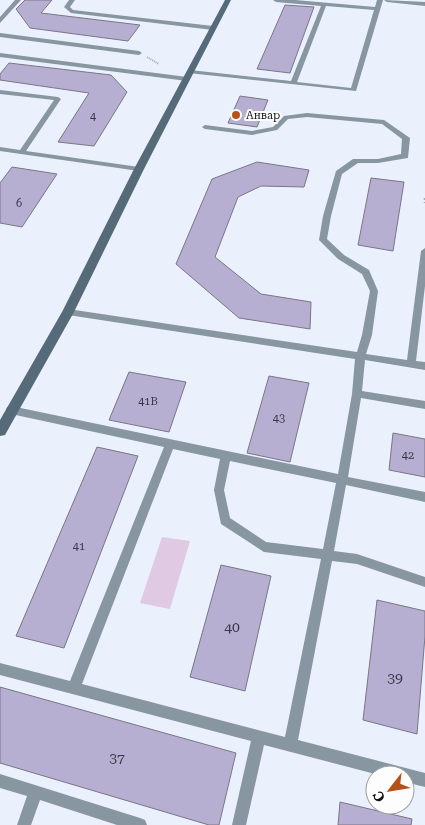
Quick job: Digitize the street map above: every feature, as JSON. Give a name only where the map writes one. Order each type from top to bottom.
[{"type":"street","points":[[0,431],[68,312],[139,169],[228,0]]},
{"type":"lane","points":[[0,21],[18,0]]},
{"type":"lane","points":[[72,0],[67,7],[71,11],[214,28]]},
{"type":"lane","points":[[276,0],[378,9]]},
{"type":"lane","points":[[0,55],[354,90],[380,0]]},
{"type":"lane","points":[[386,0],[425,4]]},
{"type":"lane","points":[[293,83],[324,4]]},
{"type":"lane","points":[[0,35],[140,53]]},
{"type":"lane","points":[[0,92],[58,99],[22,152]]},
{"type":"lane","points":[[205,127],[252,133],[275,129],[286,117],[307,115],[384,122],[406,138],[405,156],[378,161],[356,161],[339,173],[327,216],[323,240],[341,257],[366,272],[374,291],[367,336],[360,358],[357,394],[342,480],[290,744]]},
{"type":"lane","points":[[0,150],[139,169]]},
{"type":"lane","points":[[411,364],[425,251]]},
{"type":"lane","points":[[68,312],[360,358],[425,366]]},
{"type":"lane","points":[[357,394],[425,405]]},
{"type":"lane","points":[[11,410],[425,497]]},
{"type":"lane","points":[[74,688],[170,444]]},
{"type":"lane","points":[[226,456],[219,490],[225,521],[264,547],[357,559],[425,582]]},
{"type":"lane","points":[[0,669],[259,737],[425,776]]},
{"type":"lane","points":[[239,825],[259,737]]},
{"type":"lane","points":[[0,781],[140,825]]},
{"type":"lane","points":[[24,825],[35,793]]},
{"type":"path","points":[[425,198],[425,204]]},
{"type":"shaded area","points":[[162,537],[190,541],[170,609],[140,603]]},
{"type":"building","points":[[25,0],[52,0],[41,13],[140,25],[128,41],[30,28],[16,9]]},
{"type":"building","points":[[285,5],[314,7],[290,73],[257,69]]},
{"type":"building","points":[[9,63],[111,75],[127,92],[94,146],[58,142],[89,93],[0,80],[0,74]]},
{"type":"building","points":[[240,96],[268,100],[257,127],[228,123]]},
{"type":"building","points":[[257,162],[309,170],[304,187],[261,186],[238,197],[215,257],[261,294],[311,302],[310,329],[239,318],[176,264],[212,179]]},
{"type":"building","points":[[12,167],[57,174],[22,227],[0,223],[0,183]]},
{"type":"building","points":[[371,178],[404,182],[393,251],[358,245]]},
{"type":"building","points":[[129,372],[186,382],[169,432],[109,420]]},
{"type":"building","points":[[269,376],[309,383],[290,462],[247,453]]},
{"type":"building","points":[[393,433],[425,439],[425,477],[389,470]]},
{"type":"building","points":[[97,447],[138,456],[64,648],[16,636]]},
{"type":"building","points":[[221,565],[271,576],[245,691],[190,677]]},
{"type":"building","points":[[377,600],[425,611],[425,636],[417,734],[363,720]]},
{"type":"building","points":[[0,687],[236,753],[219,825],[209,825],[0,763]]},
{"type":"building","points":[[340,802],[365,808],[365,815],[395,815],[412,819],[411,825],[338,825]]},
{"type":"place","name":"Анвар","points":[[236,115]]}]
